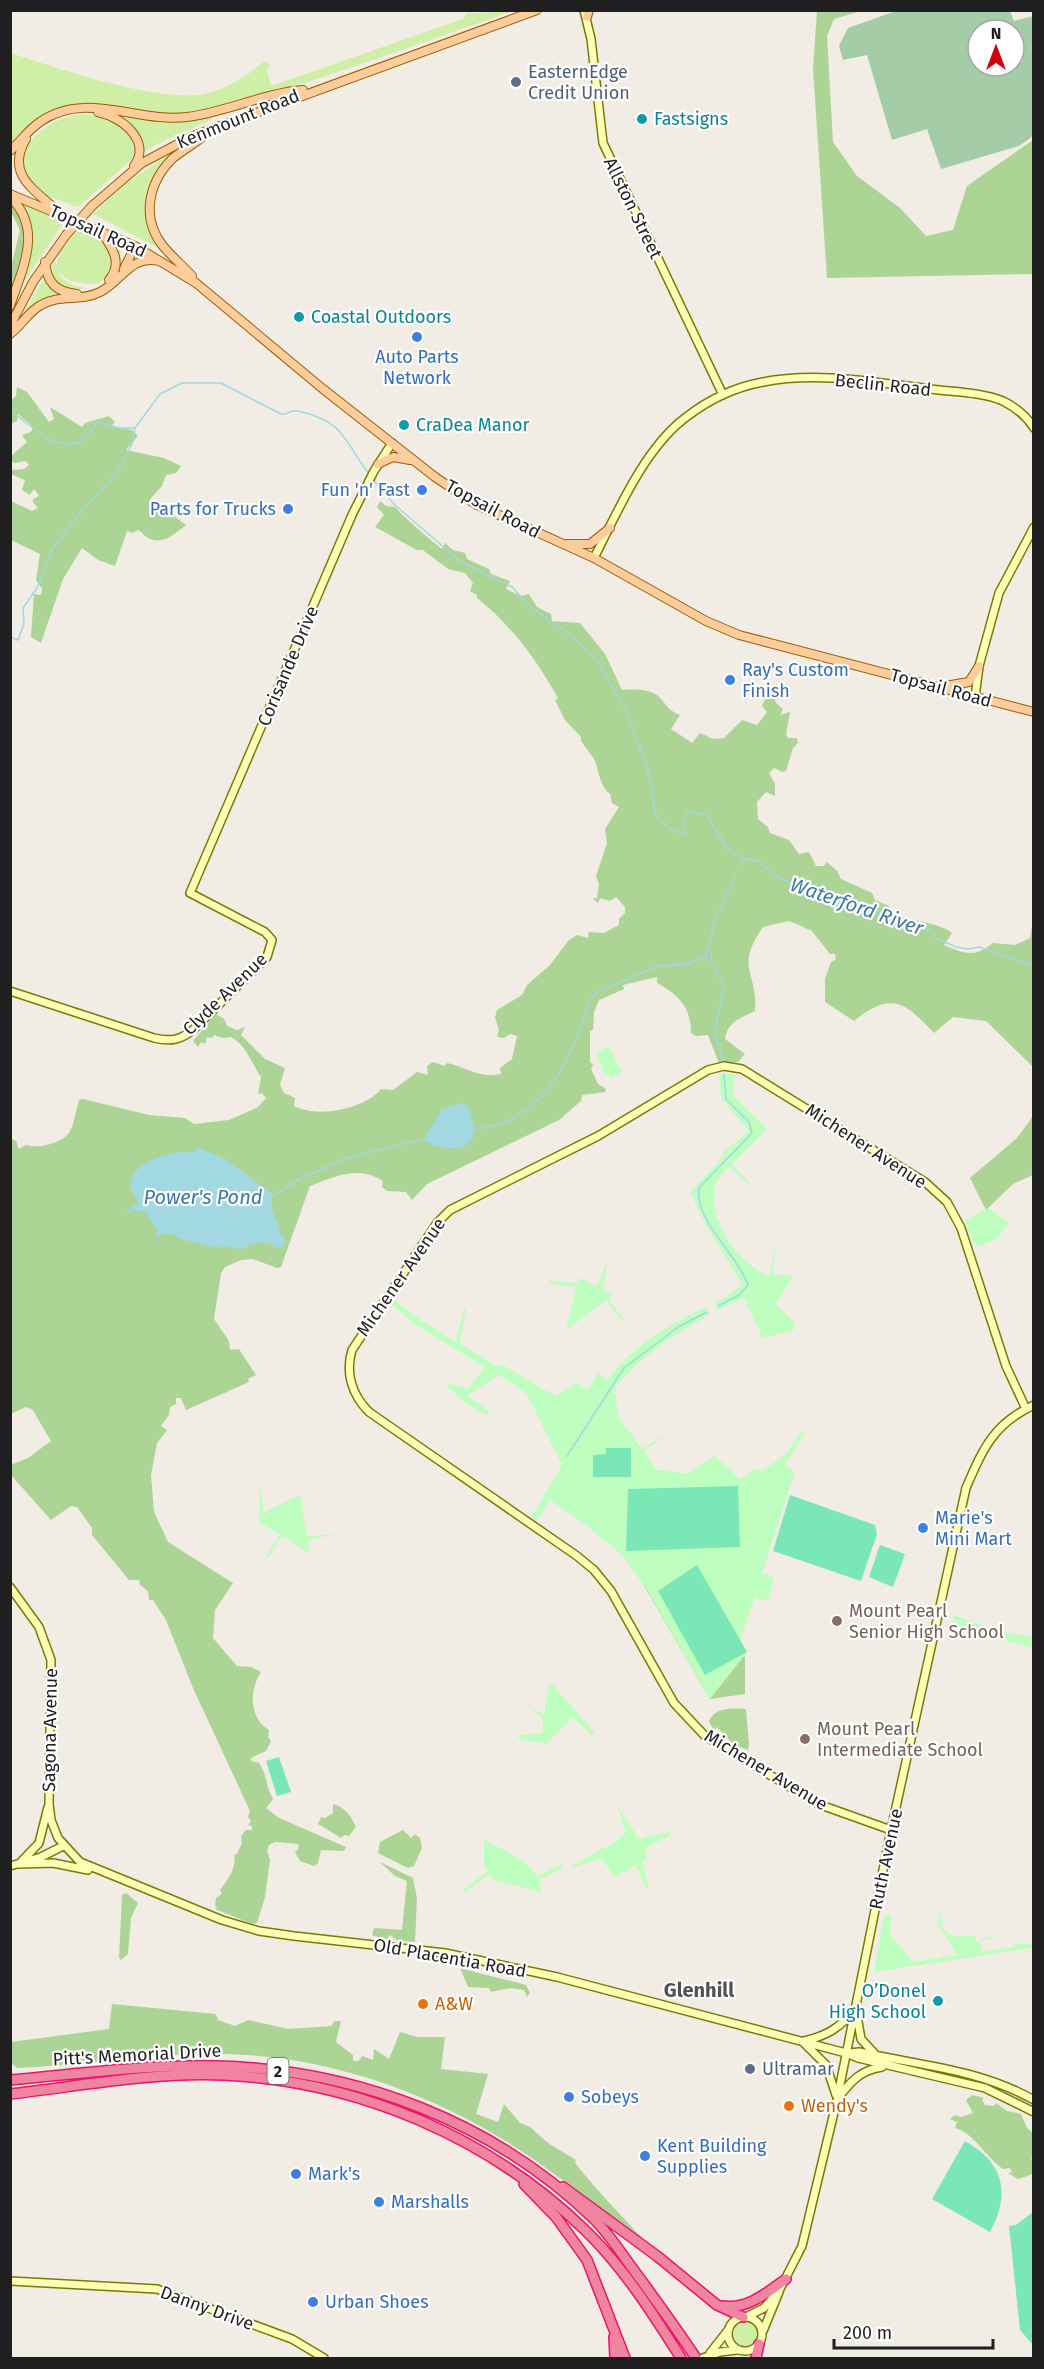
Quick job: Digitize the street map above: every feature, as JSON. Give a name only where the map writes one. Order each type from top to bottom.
[{"type":"highway","name":"Pitt's Memorial Drive","points":[[10,2080],[161,2067],[219,2066],[304,2073],[384,2092],[428,2109],[526,2164],[594,2219],[675,2325],[696,2358]]},
{"type":"highway","name":"Pitt's Memorial Drive","points":[[10,2094],[167,2077],[221,2075],[299,2083],[381,2104],[413,2117],[495,2158],[535,2186],[588,2233],[629,2280],[681,2358]]},
{"type":"highway","points":[[495,2158],[537,2197],[575,2241],[597,2282],[625,2358]]},
{"type":"highway","points":[[526,2164],[567,2190],[657,2256],[717,2305],[744,2317]]},
{"type":"highway","points":[[717,2305],[726,2307],[743,2305],[764,2295],[786,2279]]},
{"type":"highway","points":[[613,2326],[615,2358]]},
{"type":"highway","points":[[756,2358],[760,2340]]},
{"type":"main road","name":"Kenmount Road","points":[[10,326],[45,262],[66,235],[92,206],[131,171],[165,149],[215,126],[314,89],[537,10]]},
{"type":"main road","points":[[10,152],[41,121],[73,108],[95,108],[185,118],[224,110],[289,91],[314,89]]},
{"type":"main road","points":[[57,211],[28,186],[21,174],[20,161],[27,138],[51,119],[68,112],[88,111],[104,113],[121,122],[133,134],[140,147],[139,159],[131,171]]},
{"type":"main road","points":[[196,282],[157,236],[150,217],[150,202],[154,184],[165,168],[215,126]]},
{"type":"main road","points":[[10,158],[19,143]]},
{"type":"main road","points":[[10,195],[26,217],[30,232],[10,306]]},
{"type":"main road","name":"Topsail Road","points":[[10,195],[57,211],[99,229],[167,263],[196,282],[323,389],[417,463],[477,505],[594,558],[706,621],[739,635],[1034,712]]},
{"type":"main road","points":[[45,262],[50,282],[60,290],[79,294],[101,287],[113,276],[116,259],[112,248],[99,229]]},
{"type":"main road","points":[[120,275],[135,246]]},
{"type":"main road","points":[[10,334],[41,304],[55,299],[95,294],[107,288],[141,260],[167,263]]},
{"type":"main road","points":[[376,467],[396,457],[417,463]]},
{"type":"main road","points":[[558,542],[586,545],[596,541],[610,528]]},
{"type":"main road","points":[[939,687],[964,685],[972,678],[979,666]]},
{"type":"street","name":"Allston Street","points":[[587,12],[603,143],[723,394]]},
{"type":"street","name":"Beclin Road","points":[[594,558],[666,435],[690,414],[723,394],[753,384],[786,379],[837,379],[986,396],[1018,411],[1034,428]]},
{"type":"street","name":"Corisande Drive","points":[[190,893],[369,481],[392,443]]},
{"type":"street","points":[[975,697],[979,666],[999,593],[1034,526]]},
{"type":"street","name":"Clyde Avenue","points":[[10,991],[154,1038],[166,1041],[186,1037],[258,966],[272,945],[265,932],[190,893]]},
{"type":"street","name":"Michener Avenue","points":[[891,1830],[818,1804],[705,1736],[674,1703],[599,1575],[577,1556],[369,1412],[358,1400],[351,1382],[349,1368],[352,1350],[437,1223],[450,1210],[597,1136],[708,1070],[728,1066],[746,1071],[818,1114],[925,1182],[947,1202],[961,1228],[1006,1366],[1026,1409]]},
{"type":"street","name":"Ruth Avenue","points":[[744,2317],[764,2308],[780,2289],[802,2246],[837,2100],[891,1830],[966,1488],[990,1437],[1006,1422],[1034,1405]]},
{"type":"street","name":"Sagona Avenue","points":[[10,1587],[39,1627],[51,1660],[49,1804],[52,1826],[63,1846]]},
{"type":"street","points":[[19,1864],[39,1843],[49,1804]]},
{"type":"street","points":[[10,1866],[41,1857],[63,1846]]},
{"type":"street","name":"Old Placentia Road","points":[[63,1846],[80,1862],[99,1872],[186,1906],[259,1930],[445,1953],[557,1977],[802,2041],[887,2066],[985,2088],[1034,2112]]},
{"type":"street","points":[[19,1864],[53,1863],[99,1872]]},
{"type":"street","points":[[837,2100],[832,2077],[826,2065],[802,2041],[832,2031],[844,2023],[855,2008]]},
{"type":"street","points":[[855,2008],[863,2042],[871,2052],[882,2057]]},
{"type":"street","name":"Old Placentia Road","points":[[846,2053],[859,2052],[963,2071],[1001,2083],[1034,2100]]},
{"type":"street","points":[[837,2100],[860,2074],[869,2068],[887,2066]]},
{"type":"street","name":"Danny Drive","points":[[10,2281],[139,2287],[163,2291],[292,2339],[324,2358]]},
{"type":"street","points":[[706,2357],[740,2350],[750,2351],[760,2340],[780,2289]]},
{"type":"street","points":[[706,2357],[736,2319],[744,2317],[759,2323],[760,2340]]},
{"type":"street","points":[[730,2326],[730,2340],[740,2350]]},
{"type":"green space","points":[[469,11],[471,13],[514,11],[223,109],[174,116],[159,116],[86,105],[56,110],[11,148],[11,53],[107,83],[135,89],[161,94],[204,94],[236,82],[264,61],[270,64],[267,71],[271,86],[463,19]]},
{"type":"green space","points":[[817,11],[861,11],[834,19],[827,36],[833,142],[857,176],[900,208],[926,236],[953,230],[967,186],[1033,140],[1033,274],[827,278],[813,68]]},
{"type":"green space","points":[[896,11],[1010,11],[1013,18],[966,18],[966,78],[1026,78],[1025,18],[1033,16],[1033,136],[1019,146],[941,169],[927,129],[892,140],[867,55],[843,60],[839,46],[848,28]]},
{"type":"green space","points":[[112,113],[166,121],[210,116],[211,120],[159,143],[142,154],[142,148]]},
{"type":"green space","points":[[83,114],[111,121],[119,126],[132,140],[134,149],[132,159],[78,207],[28,189],[23,175],[22,162],[33,138],[44,129],[69,117]]},
{"type":"green space","points":[[175,150],[177,154],[153,190],[150,207],[161,236],[177,258],[93,214],[124,185]]},
{"type":"green space","points":[[11,202],[23,225],[25,244],[11,290],[11,267],[20,230],[11,212]]},
{"type":"green space","points":[[18,202],[65,220],[20,288],[29,254],[31,232],[25,212]]},
{"type":"green space","points":[[81,227],[119,246],[121,255],[117,269],[99,283],[85,284],[70,280],[59,272],[57,266],[62,250]]},
{"type":"green space","points":[[55,261],[61,278],[74,286],[87,288],[43,299],[21,317]]},
{"type":"green space","points":[[17,387],[27,392],[49,422],[54,419],[50,407],[82,427],[85,423],[109,416],[115,422],[113,427],[132,430],[138,436],[126,450],[164,458],[181,466],[176,473],[166,475],[162,486],[150,499],[149,505],[158,506],[161,511],[174,516],[186,525],[162,540],[151,539],[138,530],[133,533],[127,531],[115,566],[98,560],[82,548],[63,579],[41,643],[31,637],[34,594],[41,595],[42,589],[36,580],[40,554],[11,540],[11,501],[32,511],[38,508],[33,499],[39,496],[34,489],[30,495],[22,490],[25,480],[11,474],[11,470],[24,469],[29,465],[26,461],[14,463],[11,456],[27,442],[22,435],[31,432],[33,427],[18,414],[17,421],[11,424],[11,400],[16,396]]},
{"type":"green space","points":[[380,501],[386,506],[395,507],[442,549],[445,543],[453,550],[465,553],[467,559],[489,569],[491,574],[510,581],[506,589],[521,596],[529,594],[537,607],[551,614],[552,621],[580,623],[605,654],[622,690],[644,690],[659,696],[670,709],[680,715],[671,729],[692,743],[700,733],[713,739],[724,738],[742,720],[757,725],[767,712],[762,706],[766,697],[774,697],[776,703],[783,709],[780,715],[790,712],[786,734],[788,738],[797,738],[798,743],[793,748],[786,771],[782,772],[774,768],[769,773],[775,784],[775,796],[766,792],[757,802],[758,819],[768,827],[770,833],[789,840],[799,854],[809,852],[816,866],[824,866],[827,862],[837,871],[841,879],[872,893],[875,900],[889,906],[891,914],[933,924],[947,930],[952,933],[944,945],[958,951],[975,953],[993,943],[1015,945],[1030,938],[1033,920],[1033,1067],[986,1021],[953,1017],[934,1033],[907,1008],[889,1003],[879,1005],[854,1021],[825,1002],[825,979],[831,962],[836,959],[835,954],[830,954],[812,931],[797,924],[788,921],[763,927],[754,941],[749,961],[755,1011],[740,1018],[726,1033],[725,1039],[745,1054],[738,1062],[719,1063],[708,1035],[696,1036],[691,1033],[686,1009],[672,992],[657,983],[657,977],[623,985],[624,989],[599,1000],[594,1012],[593,1030],[590,1031],[590,1062],[593,1065],[591,1069],[598,1084],[606,1089],[605,1092],[582,1095],[581,1101],[559,1120],[427,1184],[412,1200],[406,1192],[387,1191],[382,1187],[383,1181],[365,1174],[347,1174],[310,1186],[281,1267],[277,1268],[253,1259],[241,1260],[225,1267],[221,1273],[214,1319],[229,1341],[230,1350],[239,1349],[256,1375],[248,1379],[249,1382],[186,1410],[181,1398],[176,1398],[176,1404],[170,1407],[169,1415],[161,1426],[167,1430],[157,1443],[151,1475],[154,1512],[168,1542],[233,1583],[215,1610],[213,1638],[237,1666],[251,1667],[261,1672],[254,1687],[253,1703],[262,1725],[269,1730],[268,1737],[271,1741],[266,1751],[251,1758],[251,1761],[259,1763],[262,1767],[273,1799],[266,1808],[279,1818],[346,1847],[344,1851],[321,1850],[318,1863],[314,1866],[300,1861],[295,1852],[299,1848],[298,1844],[275,1842],[269,1845],[267,1851],[270,1860],[265,1897],[257,1923],[252,1924],[215,1909],[218,1908],[215,1906],[216,1898],[222,1894],[220,1890],[233,1869],[234,1855],[237,1854],[242,1843],[241,1836],[246,1830],[252,1830],[252,1826],[248,1825],[251,1821],[248,1817],[250,1811],[193,1688],[166,1620],[153,1600],[149,1600],[148,1591],[140,1585],[139,1580],[129,1580],[92,1535],[92,1528],[77,1507],[71,1506],[51,1520],[11,1475],[11,1465],[28,1458],[51,1441],[32,1409],[26,1407],[11,1414],[11,1138],[16,1141],[19,1149],[26,1145],[43,1146],[55,1143],[71,1130],[79,1100],[83,1099],[149,1115],[185,1118],[194,1124],[229,1120],[258,1107],[266,1098],[262,1093],[258,1094],[261,1077],[241,1045],[231,1037],[223,1038],[214,1035],[212,1038],[207,1037],[205,1044],[201,1042],[198,1047],[193,1041],[216,1014],[224,1019],[227,1026],[237,1030],[245,1027],[241,1035],[265,1059],[285,1068],[280,1085],[284,1093],[295,1098],[294,1106],[304,1110],[316,1112],[341,1110],[365,1102],[381,1089],[393,1090],[417,1072],[428,1075],[427,1066],[433,1062],[445,1066],[447,1063],[486,1075],[501,1074],[500,1068],[512,1059],[517,1036],[510,1034],[504,1038],[497,1037],[499,1030],[495,1017],[497,1010],[522,995],[527,985],[550,965],[569,940],[577,935],[588,938],[589,932],[604,933],[619,925],[619,919],[625,913],[625,907],[616,897],[610,901],[600,898],[598,903],[593,899],[597,898],[599,884],[596,876],[607,843],[605,829],[619,807],[612,803],[610,794],[601,782],[594,759],[581,741],[581,737],[565,720],[555,700],[558,698],[532,657],[501,620],[477,598],[477,595],[470,591],[473,583],[465,573],[448,569],[423,550],[417,550],[375,527],[384,515],[377,507]]},
{"type":"green space","points":[[608,1046],[622,1072],[611,1078],[608,1073],[604,1075],[597,1053]]},
{"type":"green space","points":[[719,1073],[736,1074],[732,1094],[767,1129],[732,1164],[750,1183],[748,1184],[730,1167],[717,1181],[714,1194],[719,1222],[735,1250],[758,1270],[769,1276],[776,1244],[773,1275],[793,1275],[776,1304],[795,1323],[794,1330],[763,1338],[744,1298],[718,1310],[715,1303],[727,1297],[742,1284],[706,1225],[690,1192],[721,1159],[724,1152],[749,1131],[721,1098]]},
{"type":"green space","points":[[1033,1116],[1033,1175],[1013,1184],[986,1210],[970,1178],[1017,1138]]},
{"type":"green space","points":[[989,1208],[1009,1223],[997,1239],[979,1246],[974,1243],[965,1221]]},
{"type":"green space","points":[[607,1262],[603,1290],[613,1295],[609,1299],[624,1320],[622,1322],[606,1300],[566,1330],[576,1287],[549,1284],[549,1281],[577,1283],[580,1278],[597,1287]]},
{"type":"green space","points":[[392,1298],[413,1315],[456,1342],[464,1308],[466,1309],[460,1344],[498,1367],[501,1364],[555,1396],[577,1383],[588,1390],[598,1373],[607,1381],[639,1347],[679,1321],[706,1307],[710,1315],[659,1347],[625,1376],[615,1388],[618,1416],[642,1449],[666,1434],[644,1452],[656,1469],[686,1474],[715,1456],[740,1479],[757,1468],[762,1471],[785,1455],[801,1432],[805,1433],[785,1465],[795,1472],[762,1573],[774,1577],[768,1601],[755,1597],[740,1641],[747,1652],[710,1699],[646,1588],[622,1555],[581,1521],[550,1500],[536,1522],[531,1518],[562,1465],[527,1394],[499,1375],[467,1396],[490,1411],[487,1415],[464,1402],[443,1382],[468,1389],[485,1367],[417,1326],[389,1302]]},
{"type":"green space","points":[[606,1448],[631,1448],[631,1477],[593,1477],[593,1455],[606,1454]]},
{"type":"green space","points":[[260,1482],[264,1512],[300,1495],[307,1537],[337,1533],[308,1541],[309,1553],[282,1536],[268,1558],[266,1557],[280,1534],[259,1523]]},
{"type":"green space","points":[[738,1486],[740,1547],[626,1551],[628,1489]]},
{"type":"green space","points":[[790,1495],[875,1525],[877,1534],[861,1581],[773,1551]]},
{"type":"green space","points":[[880,1545],[905,1554],[893,1587],[869,1577]]},
{"type":"green space","points":[[697,1565],[747,1652],[705,1675],[658,1591]]},
{"type":"green space","points":[[646,1578],[736,1661],[740,1662],[742,1656],[745,1657],[745,1694],[710,1699],[643,1584]]},
{"type":"green space","points":[[954,1615],[1002,1633],[1033,1636],[1033,1648],[952,1626]]},
{"type":"green space","points":[[549,1685],[553,1685],[595,1733],[592,1736],[573,1717],[546,1744],[518,1738],[518,1735],[543,1733],[543,1719],[529,1706],[544,1715]]},
{"type":"green space","points":[[746,1709],[748,1750],[733,1744],[717,1727],[714,1731],[709,1721],[720,1711]]},
{"type":"green space","points":[[279,1757],[291,1792],[277,1796],[266,1761]]},
{"type":"green space","points":[[616,1803],[639,1839],[670,1832],[671,1835],[645,1848],[647,1859],[642,1862],[649,1888],[646,1889],[636,1865],[615,1877],[601,1858],[574,1867],[573,1865],[615,1842],[626,1832]]},
{"type":"green space","points":[[333,1804],[350,1816],[356,1827],[349,1836],[344,1835],[341,1838],[318,1824],[321,1817],[325,1818],[333,1813]]},
{"type":"green space","points":[[403,1830],[411,1838],[415,1834],[420,1838],[422,1848],[414,1866],[408,1868],[378,1853],[380,1842]]},
{"type":"green space","points":[[484,1839],[526,1863],[538,1876],[561,1864],[563,1868],[540,1879],[541,1892],[494,1880],[490,1874],[465,1892],[463,1890],[488,1871],[484,1864]]},
{"type":"green space","points":[[380,1862],[413,1878],[417,1898],[415,1942],[398,1941],[390,1935],[386,1940],[372,1935],[374,1928],[402,1930],[407,1881],[395,1876]]},
{"type":"green space","points":[[126,1893],[138,1903],[131,1918],[128,1954],[121,1960],[119,1958],[122,1895]]},
{"type":"green space","points":[[939,1910],[943,1929],[953,1937],[973,1935],[977,1941],[1003,1934],[980,1942],[982,1952],[1014,1947],[1015,1944],[1033,1944],[1033,1948],[874,1972],[884,1915],[891,1915],[890,1935],[914,1962],[957,1955],[938,1925]]},
{"type":"green space","points":[[460,1968],[526,1985],[530,1993],[527,1997],[524,1990],[510,1988],[491,1992],[489,1988],[468,1987]]},
{"type":"green space","points":[[112,2004],[216,2014],[218,2020],[235,2026],[248,2020],[289,2029],[332,2026],[334,2021],[341,2021],[336,2042],[353,2055],[353,2061],[359,2061],[362,2056],[373,2060],[374,2049],[389,2059],[400,2032],[417,2037],[445,2037],[441,2069],[488,2074],[476,2114],[498,2122],[504,2104],[520,2123],[530,2127],[548,2143],[576,2160],[575,2163],[584,2174],[650,2247],[567,2183],[481,2127],[410,2093],[334,2069],[295,2061],[216,2054],[166,2055],[17,2068],[11,2063],[11,2042],[109,2029]]},
{"type":"green space","points":[[972,2095],[984,2098],[982,2100],[985,2105],[994,2106],[996,2103],[1007,2111],[1021,2114],[1027,2128],[1033,2133],[1033,2156],[1031,2158],[1033,2174],[1018,2179],[1008,2173],[1012,2172],[1010,2168],[1003,2169],[974,2140],[955,2128],[957,2122],[950,2119],[955,2115],[961,2117],[973,2113],[966,2100]]},
{"type":"green space","points":[[965,2141],[988,2159],[996,2169],[1000,2180],[1002,2192],[1000,2204],[997,2218],[990,2232],[932,2199]]},
{"type":"green space","points":[[1033,2212],[1033,2345],[1020,2330],[1009,2226],[1016,2225]]},
{"type":"green space","points":[[746,2320],[755,2324],[759,2333],[755,2342],[746,2346],[737,2342],[733,2333],[737,2324]]},
{"type":"water","points":[[462,1103],[469,1107],[474,1129],[472,1139],[468,1144],[445,1148],[424,1140],[441,1110]]},
{"type":"water","name":"Power's Pond","points":[[198,1148],[225,1159],[274,1195],[272,1207],[279,1225],[278,1230],[285,1239],[283,1247],[272,1248],[274,1245],[270,1243],[261,1243],[252,1244],[241,1250],[226,1246],[218,1248],[180,1239],[172,1234],[161,1234],[157,1238],[154,1236],[158,1231],[146,1213],[138,1210],[124,1213],[138,1203],[131,1189],[131,1182],[142,1166],[158,1157],[168,1154],[193,1153]]},
{"type":"waterway","name":"Waterford River","points":[[10,411],[44,436],[63,444],[73,444],[83,440],[98,422],[119,428],[135,428],[160,394],[182,383],[221,383],[281,414],[298,411],[326,421],[342,434],[369,474]]},
{"type":"waterway","points":[[10,637],[18,640],[24,624],[23,608],[37,588],[52,549],[79,514],[115,475],[132,444],[135,428]]},
{"type":"waterway","name":"Waterford River","points":[[374,481],[395,505],[461,562],[512,587],[530,606],[565,631],[596,658],[626,711],[651,782],[655,814],[670,829],[685,834],[682,827],[687,812],[706,814],[728,849],[740,857],[760,862],[778,878],[933,932],[936,938],[956,947],[968,949],[979,947],[1034,966]]},
{"type":"waterway","points":[[740,866],[744,859]]},
{"type":"waterway","points":[[474,1130],[514,1118],[542,1095],[554,1081],[572,1050],[591,998],[597,992],[658,966],[688,964],[706,956],[716,917],[736,875]]},
{"type":"waterway","points":[[711,949],[711,962],[724,986],[715,1030],[723,1062]]},
{"type":"waterway","points":[[718,1306],[739,1295],[748,1285],[703,1212],[699,1200],[699,1188],[752,1133],[749,1122],[726,1099],[724,1074]]},
{"type":"waterway","points":[[274,1195],[298,1180],[346,1158],[423,1139]]},
{"type":"waterway","points":[[567,1456],[624,1368],[678,1327],[707,1312]]},
{"type":"place","name":"EasternEdge Credit Union","points":[[516,82]]},
{"type":"place","name":"Fastsigns","points":[[642,119]]},
{"type":"place","name":"Coastal Outdoors","points":[[299,317]]},
{"type":"place","name":"Auto Parts Network","points":[[417,337]]},
{"type":"place","name":"CraDea Manor","points":[[404,425]]},
{"type":"place","name":"Fun 'n' Fast","points":[[422,490]]},
{"type":"place","name":"Parts for Trucks","points":[[288,509]]},
{"type":"place","name":"Ray's Custom Finish","points":[[730,680]]},
{"type":"place","name":"Marie's Mini Mart","points":[[923,1528]]},
{"type":"place","name":"Mount Pearl Senior High School","points":[[837,1621]]},
{"type":"place","name":"Mount Pearl Intermediate School","points":[[805,1739]]},
{"type":"place","name":"O’Donel High School","points":[[938,2001]]},
{"type":"place","name":"A&W","points":[[423,2004]]},
{"type":"place","name":"Ultramar","points":[[750,2069]]},
{"type":"place","name":"Sobeys","points":[[569,2097]]},
{"type":"place","name":"Wendy's","points":[[789,2106]]},
{"type":"place","name":"Kent Building Supplies","points":[[645,2156]]},
{"type":"place","name":"Mark's","points":[[296,2174]]},
{"type":"place","name":"Marshalls","points":[[379,2202]]},
{"type":"place","name":"Urban Shoes","points":[[313,2302]]},
{"type":"district","name":"Glenhill","points":[[699,1990]]}]
